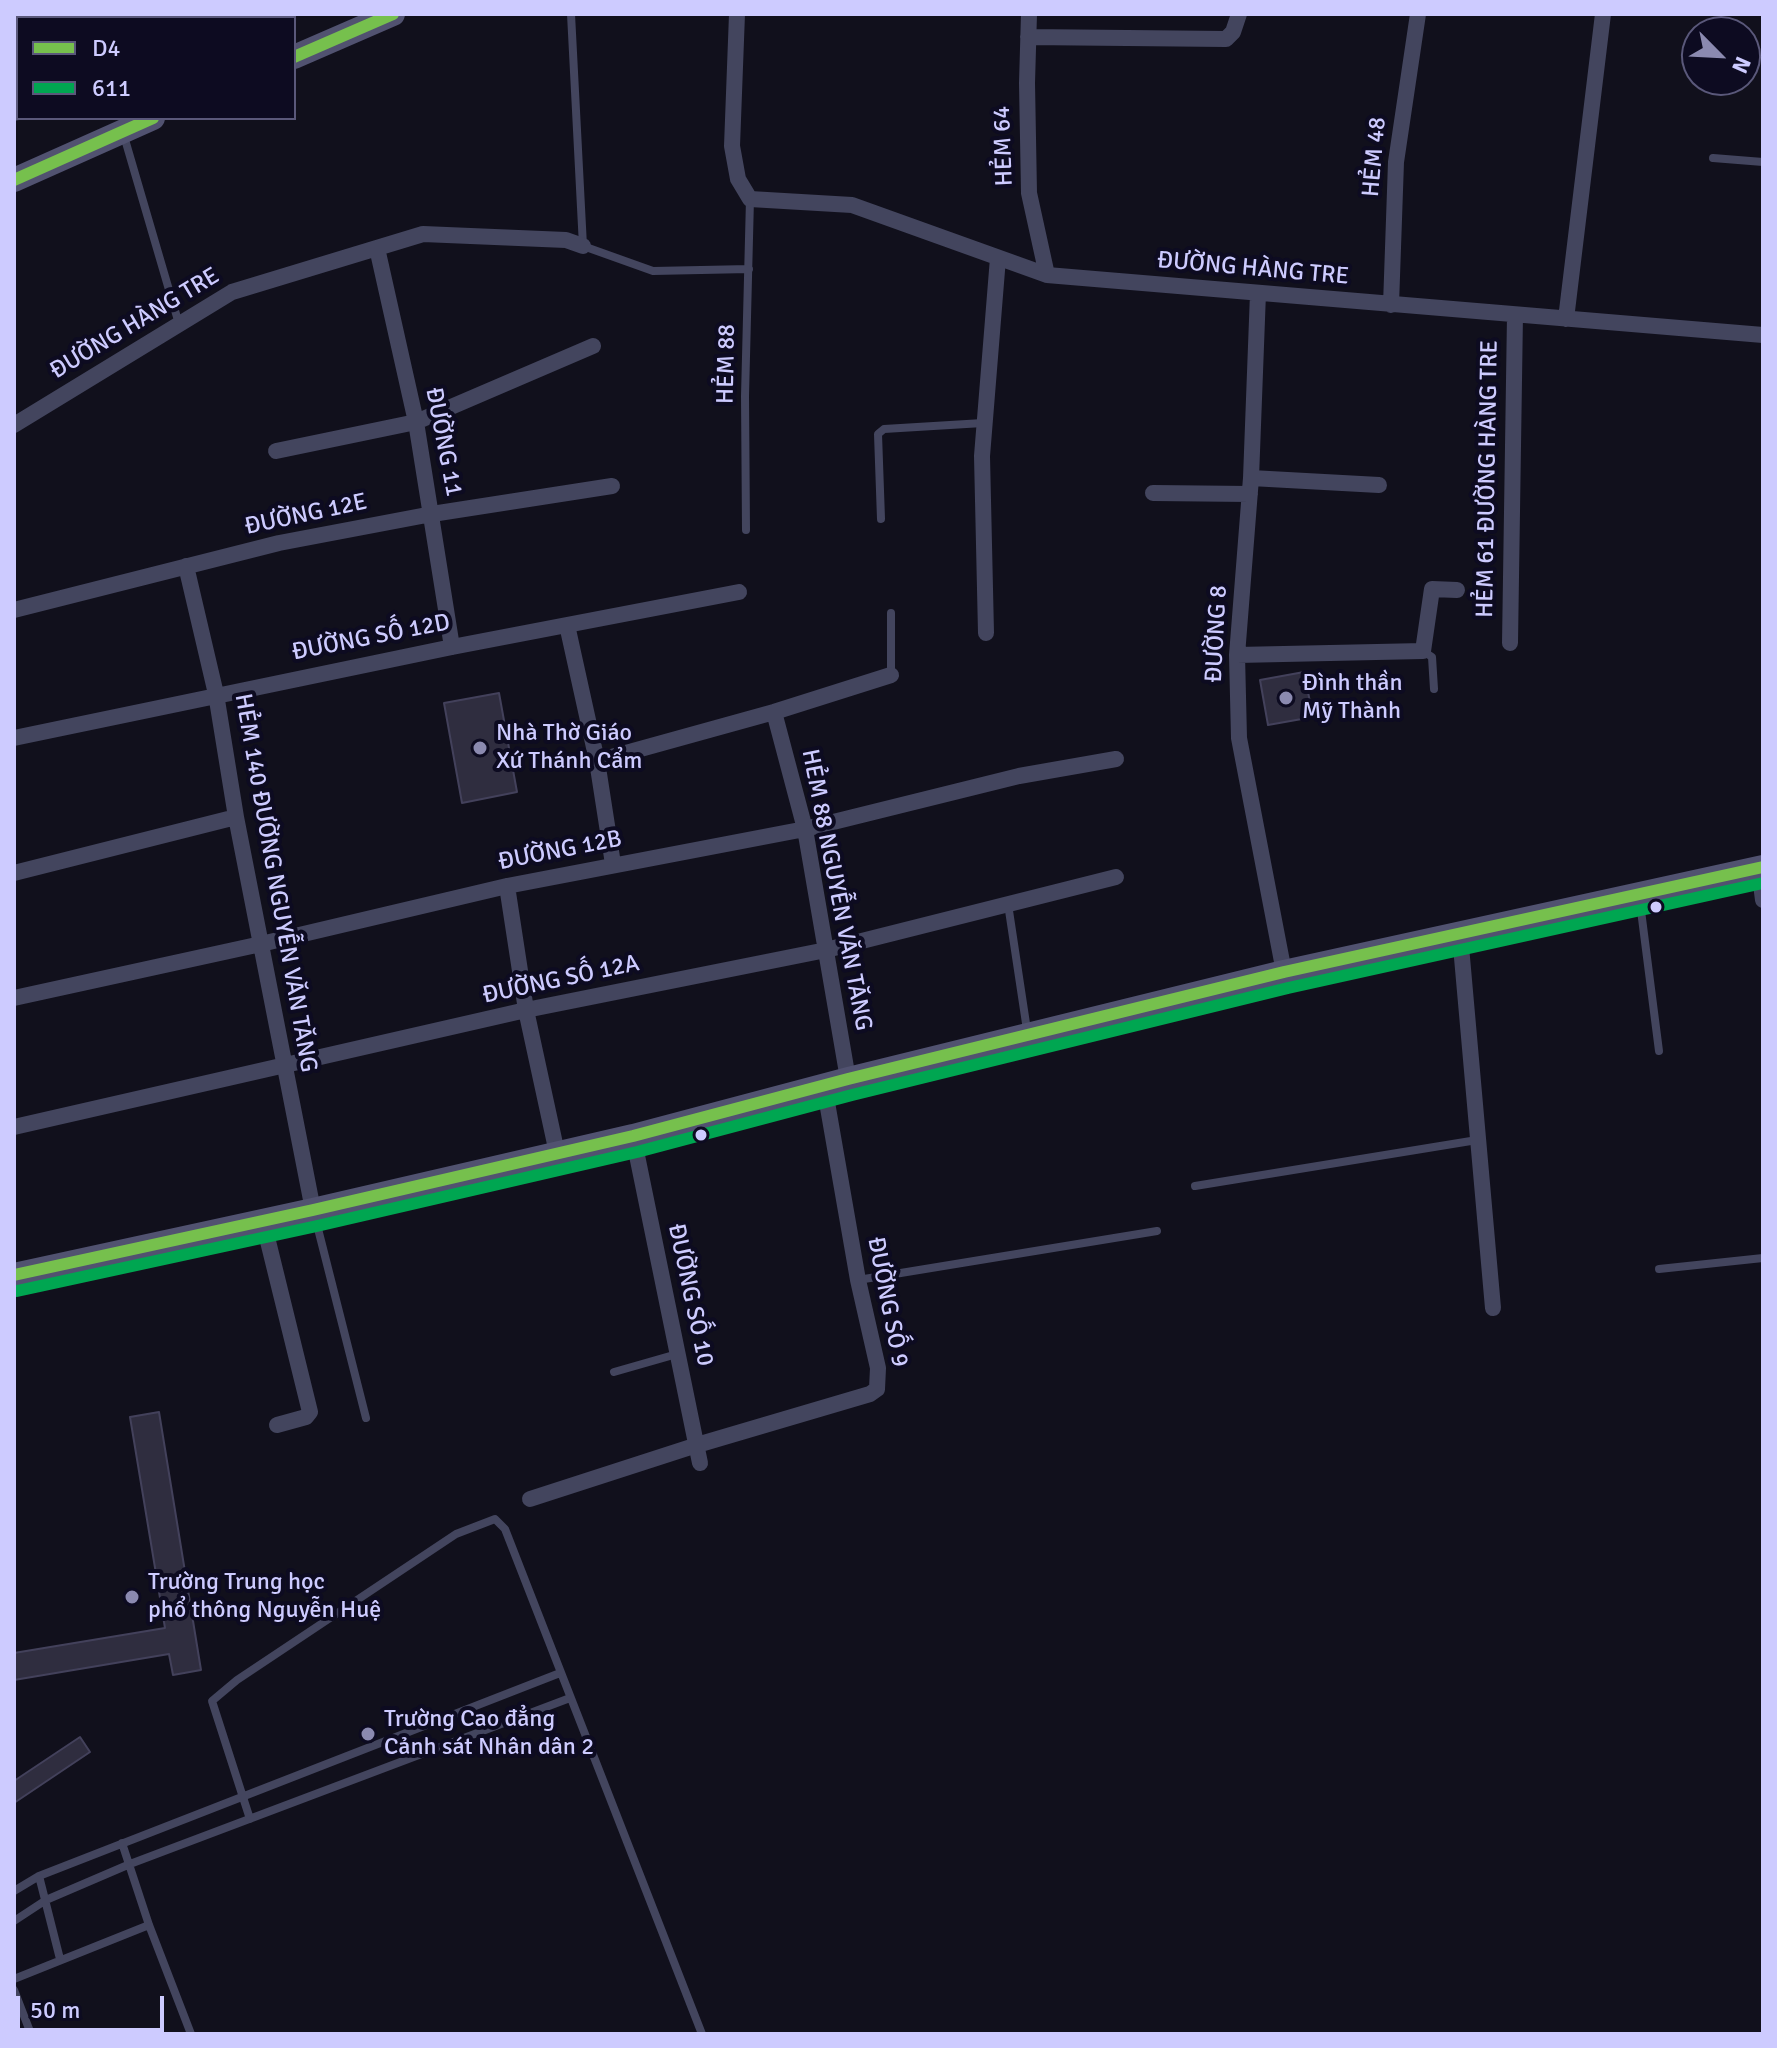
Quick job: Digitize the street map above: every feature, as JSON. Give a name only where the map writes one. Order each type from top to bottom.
[{"type":"main road","points":[[296,56],[393,14]]},
{"type":"main road","points":[[14,180],[148,120]]},
{"type":"main road","points":[[15,1269],[313,1210],[633,1136],[836,1082],[1284,972],[1761,868]]},
{"type":"street","points":[[737,14],[732,146],[738,179],[750,199]]},
{"type":"street","name":"HẺM 64","points":[[1029,14],[1029,193],[1047,275]]},
{"type":"street","points":[[1028,37],[1226,39],[1233,32],[1239,14]]},
{"type":"street","name":"HẺM 48","points":[[1391,305],[1396,162],[1418,14]]},
{"type":"street","points":[[1566,319],[1603,14]]},
{"type":"street","name":"ĐƯỜNG HÀNG TRE","points":[[750,199],[852,205],[1047,275],[1763,335]]},
{"type":"street","name":"ĐƯỜNG HÀNG TRE","points":[[14,425],[232,292],[423,234],[566,240],[583,246]]},
{"type":"street","name":"ĐƯỜNG 11","points":[[377,248],[416,422],[452,647]]},
{"type":"street","points":[[986,633],[983,423],[998,258]]},
{"type":"street","name":"ĐƯỜNG 8","points":[[1258,293],[1251,486],[1237,655],[1239,738],[1284,972]]},
{"type":"street","name":"HẺM 61 ĐƯỜNG HÀNG TRE","points":[[1510,643],[1515,315]]},
{"type":"street","points":[[276,451],[416,422],[593,346]]},
{"type":"street","points":[[1153,493],[1251,486],[1379,485]]},
{"type":"street","name":"ĐƯỜNG 12E","points":[[14,610],[279,543],[432,514],[612,486]]},
{"type":"street","name":"HẺM 140 ĐƯỜNG NGUYỄN VĂN TĂNG","points":[[186,566],[216,694],[236,817],[313,1210]]},
{"type":"street","points":[[1237,655],[1423,651],[1432,589],[1457,590]]},
{"type":"street","name":"ĐƯỜNG SỐ 12D","points":[[14,738],[216,694],[739,592]]},
{"type":"street","points":[[567,625],[597,761],[613,864]]},
{"type":"street","points":[[597,761],[774,712],[891,675]]},
{"type":"street","name":"HẺM 88 NGUYỄN VĂN TĂNG","points":[[774,712],[805,829],[826,950],[836,1082]]},
{"type":"street","name":"ĐƯỜNG 12B","points":[[14,998],[507,886],[805,829],[1019,776],[1116,759]]},
{"type":"street","points":[[14,873],[236,817]]},
{"type":"street","points":[[1761,868],[1763,900]]},
{"type":"street","name":"ĐƯỜNG SỐ 12A","points":[[14,1127],[526,1010],[826,950],[1116,877]]},
{"type":"street","points":[[507,886],[526,1010],[557,1153]]},
{"type":"street","points":[[1460,935],[1493,1308]]},
{"type":"street","name":"ĐƯỜNG SỐ 9","points":[[697,1445],[870,1394],[877,1389],[878,1368],[858,1280],[836,1082]]},
{"type":"street","name":"ĐƯỜNG SỐ 10","points":[[633,1136],[700,1463]]},
{"type":"street","points":[[263,1221],[310,1412],[306,1417],[277,1425]]},
{"type":"street","points":[[530,1499],[697,1445]]},
{"type":"lane","points":[[571,14],[583,246],[653,271],[749,269]]},
{"type":"lane","points":[[123,131],[179,324]]},
{"type":"lane","points":[[1713,158],[1763,162]]},
{"type":"lane","name":"HẺM 88","points":[[746,530],[745,396],[750,199]]},
{"type":"lane","points":[[881,519],[878,434],[884,429],[983,423]]},
{"type":"lane","points":[[891,613],[891,675]]},
{"type":"lane","points":[[1423,651],[1432,657],[1434,689]]},
{"type":"lane","points":[[1639,895],[1659,1051]]},
{"type":"lane","points":[[1008,904],[1028,1035]]},
{"type":"lane","points":[[1195,1186],[1478,1139]]},
{"type":"lane","points":[[313,1210],[366,1418]]},
{"type":"lane","points":[[858,1280],[1157,1231]]},
{"type":"lane","points":[[1659,1269],[1763,1258]]},
{"type":"lane","points":[[614,1372],[678,1354]]},
{"type":"lane","points":[[250,1819],[212,1701],[237,1680],[456,1534],[495,1519],[505,1529],[702,2034]]},
{"type":"lane","points":[[14,1891],[39,1876],[560,1673]]},
{"type":"lane","points":[[14,1921],[46,1900],[130,1864],[570,1698]]},
{"type":"lane","points":[[122,1843],[149,1925],[191,2034]]},
{"type":"lane","points":[[39,1876],[60,1959]]},
{"type":"lane","points":[[14,1979],[149,1925]]},
{"type":"lane","points":[[14,1990],[31,2034]]},
{"type":"building","name":"Đình thần Mỹ Thành","points":[[1304,672],[1313,717],[1268,725],[1260,680]]},
{"type":"building","name":"Nhà Thờ Giáo Xứ Thánh Cẩm","points":[[499,693],[517,792],[462,803],[444,703]]},
{"type":"building","points":[[159,1412],[201,1670],[173,1675],[169,1654],[14,1680],[14,1653],[165,1628],[130,1417]]},
{"type":"building","points":[[80,1737],[90,1752],[14,1803],[14,1781]]},
{"type":"transit line","name":"D4","points":[[296,56],[393,14]]},
{"type":"transit line","name":"D4","points":[[14,180],[149,120]]},
{"type":"transit line","name":"D4","points":[[14,1275],[633,1136],[848,1079],[1284,972],[1763,867]]},
{"type":"transit line","name":"611","points":[[17,1291],[637,1152],[852,1095],[1288,988],[1763,883]]},
{"type":"place","name":"Đình thần Mỹ Thành","points":[[1286,698]]},
{"type":"place","name":"Nhà Thờ Giáo Xứ Thánh Cẩm","points":[[480,748]]},
{"type":"place","name":"Trường Trung học phổ thông Nguyễn Huệ","points":[[132,1597]]},
{"type":"place","name":"Trường Cao đẳng Cảnh sát Nhân dân 2","points":[[368,1734]]}]
